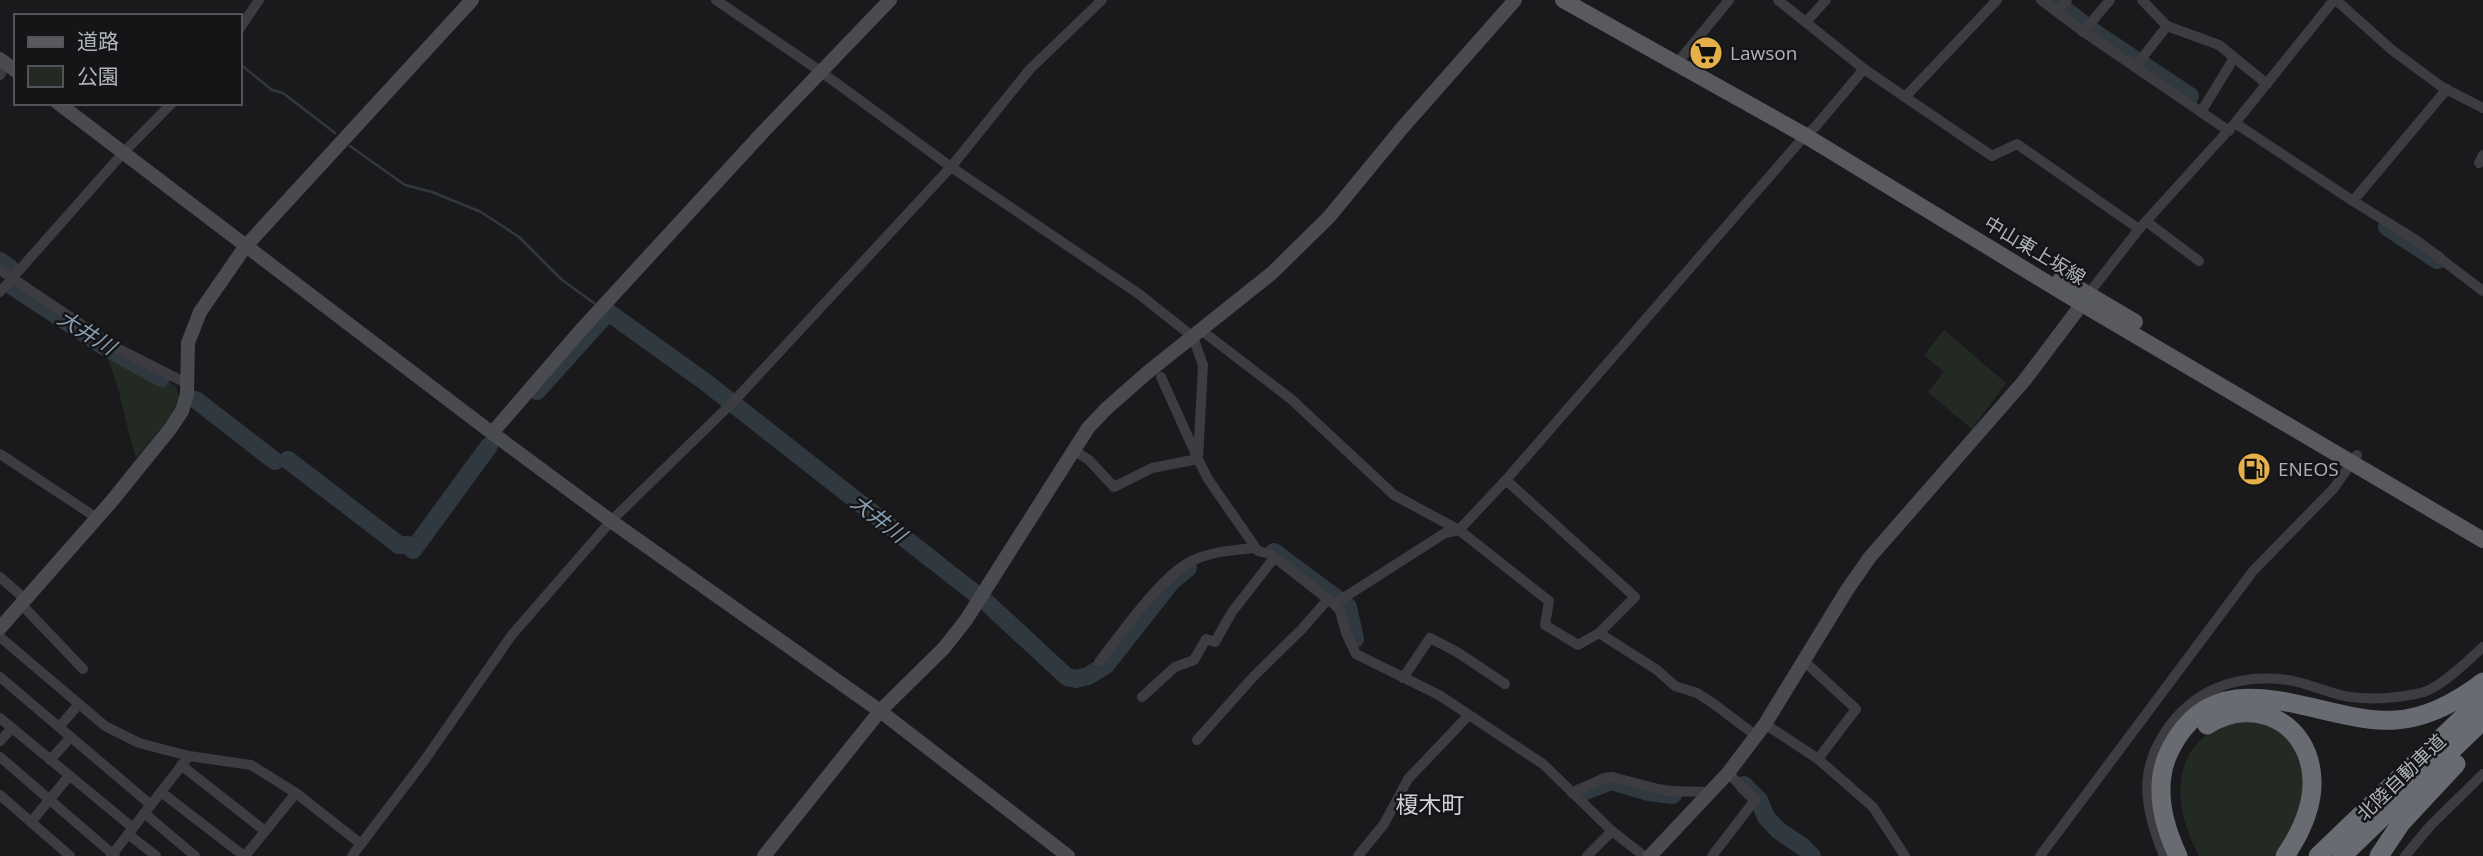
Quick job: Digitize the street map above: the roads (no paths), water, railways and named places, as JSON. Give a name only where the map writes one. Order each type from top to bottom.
[{"type":"highway","points":[[2178,856],[2163,814],[2161,789],[2164,764],[2182,732],[2202,713],[2243,697],[2259,697],[2365,719],[2399,720],[2444,707],[2483,682]]},
{"type":"highway","name":"北陸自動車道","points":[[2318,856],[2483,698]]},
{"type":"highway","points":[[2190,856],[2174,807],[2174,778],[2182,753],[2196,734],[2215,720],[2247,712],[2266,714],[2285,724],[2301,743],[2311,768],[2309,806],[2297,836],[2285,856]]},
{"type":"highway","name":"北陸自動車道","points":[[2342,856],[2483,720]]},
{"type":"highway","points":[[2379,856],[2402,823],[2483,735]]},
{"type":"main road","name":"中山東上坂線","points":[[1563,0],[1681,58]]},
{"type":"main road","name":"中山東上坂線","points":[[1584,0],[1810,132],[2355,459],[2483,540]]},
{"type":"main road","name":"中山東上坂線","points":[[2355,459],[2483,528]]},
{"type":"street","points":[[242,25],[259,0]]},
{"type":"street","points":[[0,628],[97,518],[182,411],[187,394],[188,344],[200,312],[245,247],[472,0]]},
{"type":"street","points":[[716,0],[820,71],[951,167],[1291,399],[1394,495],[1459,530],[1549,601],[1545,625],[1578,645],[1599,633],[1635,597],[1506,480]]},
{"type":"street","points":[[492,433],[580,331],[820,71],[891,0]]},
{"type":"street","points":[[352,856],[424,761],[511,636],[611,521],[731,404],[951,167],[1031,69],[1102,0]]},
{"type":"street","points":[[764,856],[880,711],[944,648],[981,598],[1073,450],[1106,409],[1272,273],[1329,217],[1515,0]]},
{"type":"street","points":[[1681,58],[1729,0]]},
{"type":"street","points":[[1778,0],[1864,69],[1992,156],[2017,144],[2199,261]]},
{"type":"street","points":[[1806,22],[1826,0]]},
{"type":"street","points":[[1905,97],[1997,0]]},
{"type":"street","points":[[2041,0],[2083,32],[2201,112],[2232,127],[2416,240],[2483,291]]},
{"type":"street","points":[[2057,12],[2067,0]]},
{"type":"street","points":[[2083,32],[2110,0]]},
{"type":"street","points":[[2142,0],[2167,26],[2220,45],[2267,84]]},
{"type":"street","points":[[1650,856],[1728,774],[1760,729],[1870,557],[2024,381],[2143,226],[2232,127],[2335,0],[2392,51],[2447,89],[2483,108]]},
{"type":"street","points":[[2135,67],[2167,26]]},
{"type":"street","points":[[2201,112],[2234,58]]},
{"type":"street","points":[[1197,740],[1254,676],[1335,601],[1445,533],[1459,530],[1506,480],[1864,69]]},
{"type":"street","points":[[2353,201],[2447,89]]},
{"type":"street","points":[[61,105],[492,433],[611,521],[880,711],[1068,856]]},
{"type":"street","points":[[0,292],[123,153],[170,105]]},
{"type":"street","points":[[0,270],[115,347],[186,383]]},
{"type":"street","points":[[1197,334],[1203,365],[1198,459]]},
{"type":"street","points":[[1161,377],[1208,478],[1255,548],[1274,558],[1335,601],[1356,654],[1439,695],[1543,764],[1612,831],[1644,856]]},
{"type":"street","points":[[1073,450],[1089,460],[1114,487],[1153,468],[1198,459]]},
{"type":"street","points":[[0,454],[97,518]]},
{"type":"street","points":[[2040,856],[2253,571],[2334,488],[2355,459]]},
{"type":"street","points":[[1099,662],[1175,572],[1194,559],[1223,551],[1255,548]]},
{"type":"street","points":[[1142,697],[1175,667],[1194,660],[1206,639],[1214,642],[1232,612],[1274,558]]},
{"type":"street","points":[[0,577],[83,669]]},
{"type":"street","points":[[1599,633],[1657,670],[1675,686],[1697,693],[1818,759],[1873,807],[1905,856]]},
{"type":"street","points":[[0,637],[105,726],[139,743],[189,756],[251,765],[296,793],[361,845]]},
{"type":"street","points":[[1403,678],[1430,638],[1457,652],[1505,684]]},
{"type":"street","points":[[2164,856],[2151,823],[2146,785],[2154,750],[2175,716],[2210,690],[2245,678],[2289,680],[2350,696],[2385,697],[2427,691],[2465,665],[2483,646]]},
{"type":"street","points":[[1804,661],[1856,709],[1818,759]]},
{"type":"street","points":[[0,677],[71,737],[195,856]]},
{"type":"street","points":[[59,727],[79,704]]},
{"type":"street","points":[[1358,856],[1384,824],[1408,779],[1468,716]]},
{"type":"street","points":[[0,718],[51,760],[156,856]]},
{"type":"street","points":[[0,741],[12,728]]},
{"type":"street","points":[[51,760],[71,737]]},
{"type":"street","points":[[0,757],[113,855],[189,756]]},
{"type":"street","points":[[181,765],[265,831]]},
{"type":"street","points":[[1712,856],[1755,800],[1728,774]]},
{"type":"street","points":[[2405,856],[2431,825],[2483,774]]},
{"type":"street","points":[[31,822],[69,776]]},
{"type":"street","points":[[1572,793],[1612,777],[1666,791],[1709,792]]},
{"type":"street","points":[[161,792],[244,856],[296,793]]},
{"type":"street","points":[[0,794],[70,856]]},
{"type":"street","points":[[1587,856],[1612,831]]},
{"type":"waterway","points":[[2052,0],[2095,33],[2190,96]]},
{"type":"waterway","points":[[242,66],[272,90],[283,93],[335,133]]},
{"type":"waterway","points":[[350,146],[405,185],[432,192],[481,212],[519,237],[562,280],[594,303]]},
{"type":"waterway","points":[[2387,227],[2437,260]]},
{"type":"waterway","name":"大井川","points":[[0,261],[10,268]]},
{"type":"waterway","name":"大井川","points":[[12,286],[105,347],[161,378]]},
{"type":"waterway","name":"大井川","points":[[537,391],[608,312],[704,381],[986,602],[1067,677],[1076,679],[1088,676],[1106,665],[1172,581],[1188,568]]},
{"type":"waterway","name":"大井川","points":[[196,400],[275,461]]},
{"type":"waterway","name":"大井川","points":[[413,550],[489,446]]},
{"type":"waterway","name":"大井川","points":[[288,460],[399,545],[408,545]]},
{"type":"waterway","name":"大井川","points":[[1274,552],[1348,607],[1355,639]]},
{"type":"waterway","name":"大井川","points":[[1580,793],[1611,781],[1649,792],[1673,795]]},
{"type":"waterway","name":"大井川","points":[[1744,785],[1759,800],[1766,817],[1778,830],[1812,856]]},
{"type":"place","name":"Lawson","points":[[1706,53]]},
{"type":"place","name":"ENEOS","points":[[2254,469]]},
{"type":"district","name":"榎木町","points":[[1430,804]]}]
